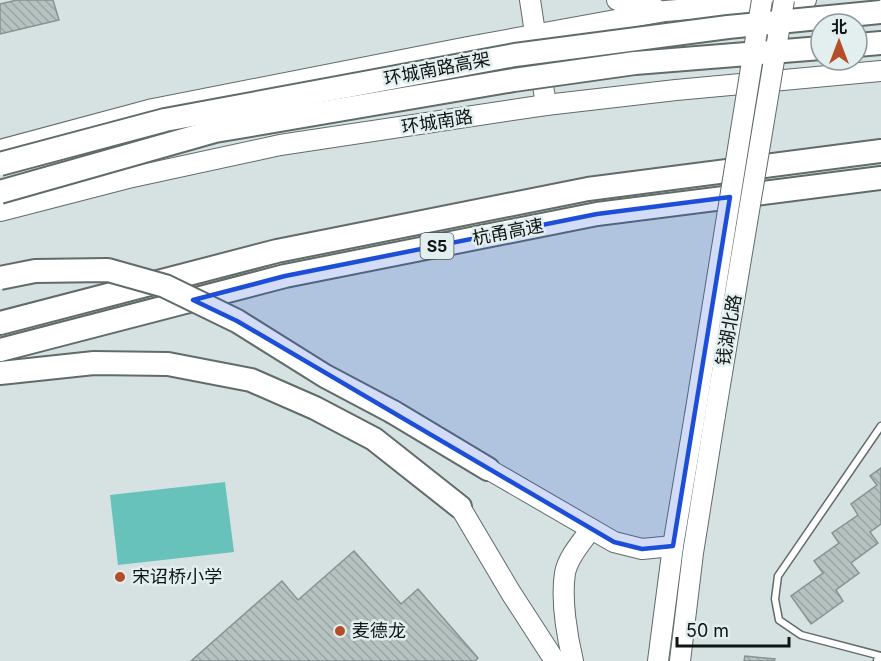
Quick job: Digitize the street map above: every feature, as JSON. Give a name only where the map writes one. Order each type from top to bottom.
[{"type":"highway","name":"环城南路高架","points":[[0,164],[165,120],[515,55],[728,27],[881,12]]},
{"type":"highway","name":"环城南路高架","points":[[0,192],[214,131],[514,80],[635,63],[809,49]]},
{"type":"highway","name":"杭甬高速","points":[[0,323],[277,250],[600,187],[881,151]]},
{"type":"highway","name":"杭甬高速","points":[[0,350],[285,276],[574,218],[881,178]]},
{"type":"highway","points":[[0,278],[35,271],[108,270],[165,286],[237,321],[325,376],[393,412],[488,469]]},
{"type":"highway","points":[[0,373],[94,363],[168,364],[251,380],[315,408],[374,439],[460,507]]},
{"type":"main road","points":[[531,0],[546,105]]},
{"type":"main road","points":[[617,0],[665,11]]},
{"type":"main road","name":"钱湖北路","points":[[680,661],[693,552],[705,415],[762,0]]},
{"type":"main road","name":"钱湖北路","points":[[658,661],[673,546],[705,415],[784,0]]},
{"type":"main road","points":[[0,150],[153,109],[536,35],[665,11],[806,0]]},
{"type":"main road","name":"环城南路","points":[[0,211],[128,178],[280,145],[546,105],[881,71]]},
{"type":"main road","points":[[488,469],[614,542],[642,549],[673,546]]},
{"type":"main road","points":[[460,507],[555,661]]},
{"type":"main road","points":[[573,661],[567,637],[565,573],[570,561],[591,529]]},
{"type":"lane","points":[[881,426],[778,576],[775,599],[779,620],[801,635],[881,659]]},
{"type":"highlighted area","points":[[730,197],[673,546],[642,549],[614,542],[237,321],[193,300],[285,276],[597,214]]},
{"type":"shaded area","points":[[225,482],[234,552],[118,565],[110,495]]},
{"type":"building","points":[[17,0],[53,0],[59,20],[0,34],[0,4]]},
{"type":"building","points":[[881,468],[881,524],[870,532],[878,543],[851,563],[859,573],[836,590],[843,601],[811,624],[791,596],[823,573],[814,561],[839,543],[832,533],[858,515],[851,504],[877,485],[870,476]]},
{"type":"building","name":"麦德龙","points":[[354,551],[401,604],[418,589],[478,658],[475,661],[191,661],[282,581],[298,600]]},
{"type":"building","points":[[745,656],[775,659],[774,661],[744,661]]},
{"type":"place","name":"宋诏桥小学","points":[[120,577]]},
{"type":"place","name":"麦德龙","points":[[340,631]]}]
